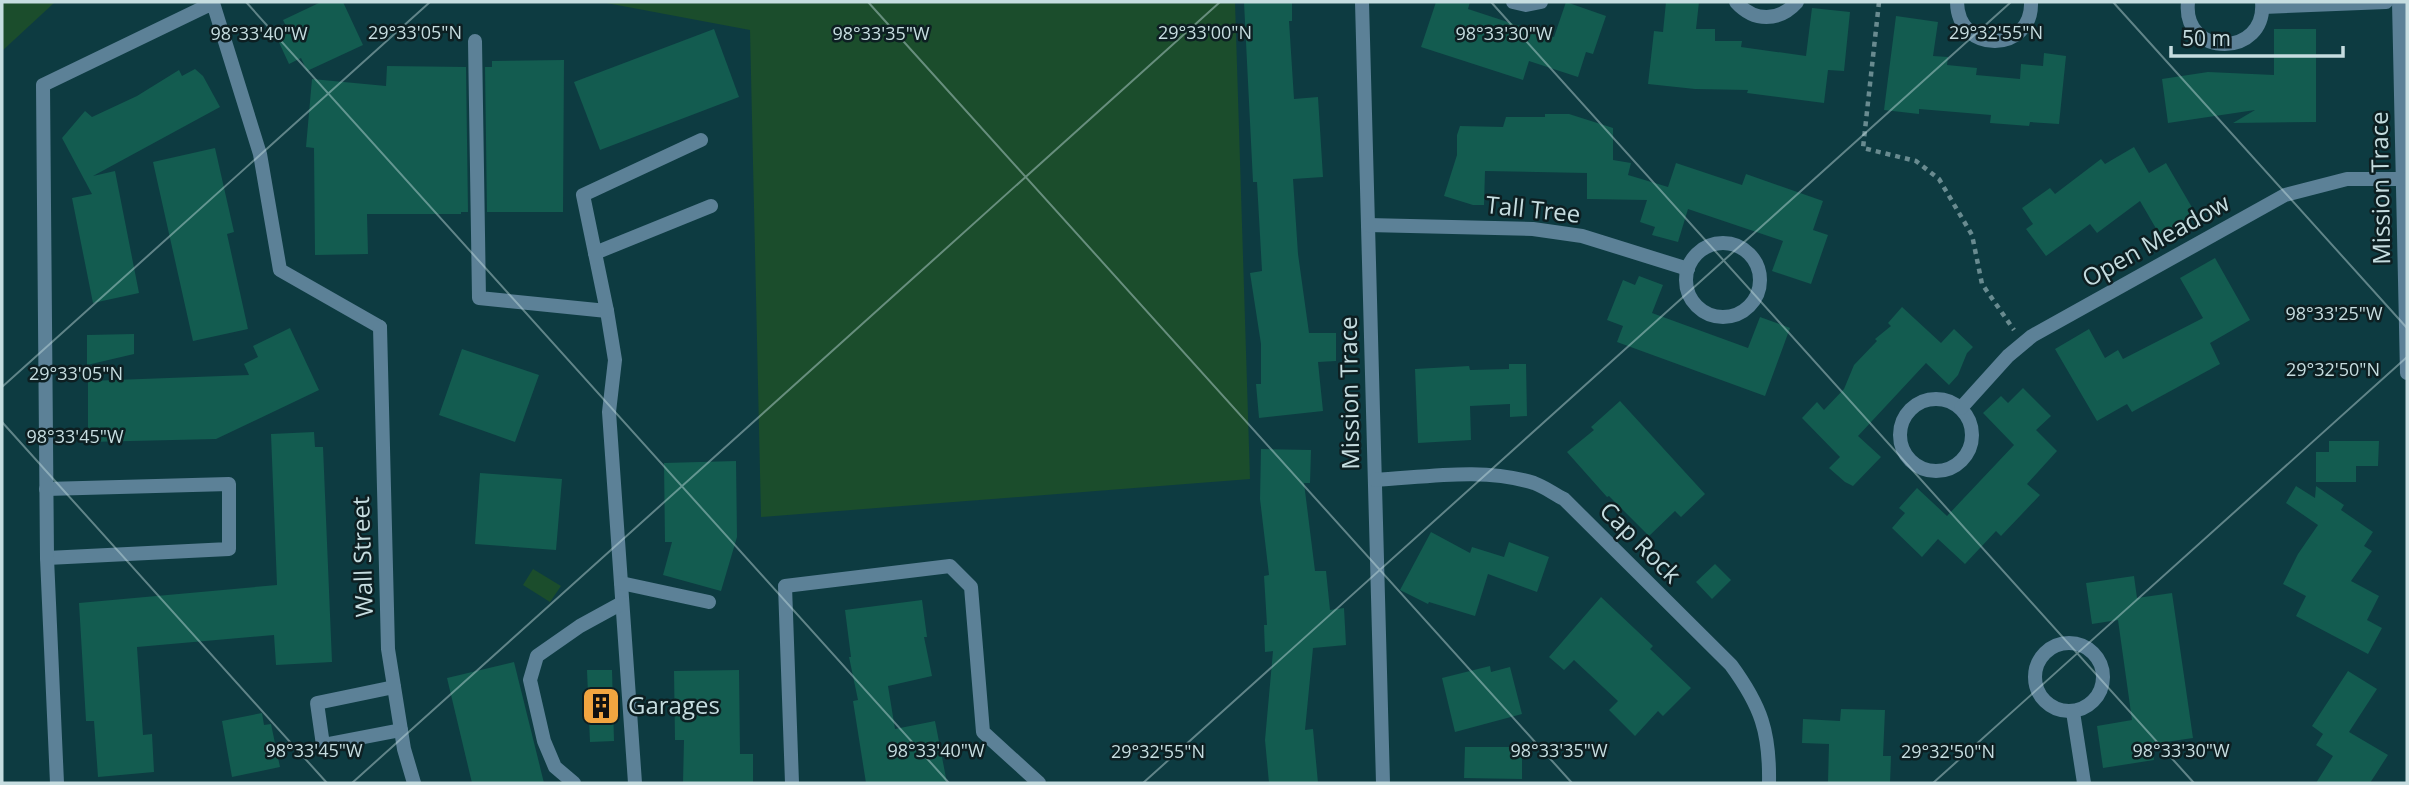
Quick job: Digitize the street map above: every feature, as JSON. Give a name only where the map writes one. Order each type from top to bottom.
[{"type":"street","points":[[57,783],[47,558],[43,85],[215,2]]},
{"type":"street","name":"Wall Street","points":[[215,2],[260,154],[280,270],[380,327],[388,649],[401,730],[414,783]]},
{"type":"street","name":"Mission Trace","points":[[1362,2],[1383,783]]},
{"type":"street","points":[[1513,2],[1526,5],[1541,2]]},
{"type":"street","points":[[1736,2],[1751,15],[1771,17],[1789,10],[1797,2]]},
{"type":"street","points":[[1957,2],[1957,10],[1965,28],[1972,35],[1990,41],[2010,38],[2018,33],[2029,17],[2031,2]]},
{"type":"street","points":[[2188,2],[2188,16],[2197,33],[2205,39],[2224,45],[2234,44],[2251,34],[2257,26],[2262,5],[2386,2]]},
{"type":"street","name":"Mission Trace","points":[[2399,2],[2407,373]]},
{"type":"street","points":[[475,41],[478,298],[607,311]]},
{"type":"street","points":[[635,783],[608,412],[615,360],[583,195],[701,140]]},
{"type":"street","name":"Open Meadow","points":[[1961,408],[2008,356],[2032,335],[2285,195],[2347,179],[2403,179]]},
{"type":"street","points":[[595,253],[711,206]]},
{"type":"street","name":"Tall Tree","points":[[1368,225],[1533,229],[1582,236],[1688,270]]},
{"type":"street","points":[[1725,243],[1734,245],[1750,255],[1756,263],[1759,272],[1755,300],[1741,312],[1731,316],[1712,315],[1704,311],[1691,297],[1688,270],[1698,253],[1706,248],[1725,243]]},
{"type":"street","points":[[1934,399],[1944,399],[1961,408],[1967,415],[1973,433],[1969,452],[1964,460],[1939,472],[1920,468],[1912,463],[1906,456],[1900,438],[1900,428],[1909,411],[1916,405],[1934,399]]},
{"type":"street","name":"Cap Rock","points":[[1375,480],[1473,474],[1509,476],[1538,484],[1564,499],[1738,674],[1751,692],[1764,722],[1770,755],[1769,783]]},
{"type":"street","points":[[46,489],[229,484],[229,549],[47,558]]},
{"type":"street","points":[[792,783],[785,586],[950,566],[971,587],[983,732],[1039,783]]},
{"type":"street","points":[[621,583],[709,602]]},
{"type":"street","points":[[574,783],[555,766],[544,741],[530,680],[537,656],[580,626],[622,603]]},
{"type":"street","points":[[2066,643],[2091,650],[2102,665],[2104,673],[2104,682],[2096,699],[2090,705],[2073,712],[2064,712],[2048,705],[2041,698],[2035,681],[2035,672],[2043,656],[2057,645],[2066,643]]},
{"type":"street","points":[[394,687],[317,703],[323,746],[401,730]]},
{"type":"street","points":[[2073,712],[2084,783]]},
{"type":"path","points":[[1879,2],[1863,148],[1916,161],[1939,179],[1972,235],[1982,284],[2023,343]]},
{"type":"green space","points":[[2,2],[55,2],[2,51]]},
{"type":"green space","points":[[601,2],[1235,2],[1250,479],[761,517],[750,30]]},
{"type":"green space","points":[[533,569],[561,586],[550,602],[523,585]]},
{"type":"building","points":[[321,2],[343,2],[363,45],[307,71],[301,58],[289,64],[277,38],[289,32],[283,20]]},
{"type":"building","points":[[1244,2],[1292,2],[1292,21],[1289,21],[1294,99],[1318,97],[1323,177],[1293,179],[1298,254],[1309,333],[1336,333],[1336,361],[1318,362],[1323,411],[1259,418],[1256,384],[1261,384],[1261,344],[1250,273],[1262,271],[1257,182],[1253,182]]},
{"type":"building","points":[[1436,2],[1470,2],[1468,9],[1554,37],[1566,2],[1606,16],[1593,54],[1586,52],[1578,77],[1529,61],[1523,80],[1421,47]]},
{"type":"building","points":[[1666,2],[1699,2],[1696,29],[1715,29],[1715,41],[1742,41],[1741,47],[1806,56],[1812,8],[1850,12],[1844,71],[1828,70],[1824,103],[1747,93],[1748,90],[1695,89],[1648,84],[1654,31],[1663,32]]},
{"type":"building","points":[[1896,16],[1938,22],[1933,56],[1948,57],[1947,65],[1977,68],[1976,75],[2020,79],[2021,64],[2043,66],[2044,53],[2066,56],[2059,124],[2030,122],[2029,126],[1990,123],[1991,115],[1919,109],[1919,114],[1884,110]]},
{"type":"building","points":[[714,29],[739,97],[600,150],[574,82]]},
{"type":"building","points":[[2274,29],[2316,29],[2316,122],[2233,123],[2255,110],[2168,123],[2162,79],[2208,72],[2274,75]]},
{"type":"building","points":[[564,60],[563,212],[487,212],[485,67],[492,67],[492,61]]},
{"type":"building","points":[[387,66],[466,67],[468,212],[367,214],[368,254],[315,255],[314,148],[306,147],[312,79],[386,86]]},
{"type":"building","points":[[195,69],[203,76],[220,107],[93,176],[115,171],[139,293],[93,303],[72,198],[92,194],[62,138],[85,111],[92,117],[137,96],[179,70],[182,76]]},
{"type":"building","points":[[1545,114],[1569,114],[1613,128],[1613,160],[1631,163],[1628,175],[1668,187],[1676,163],[1742,185],[1746,174],[1823,201],[1813,230],[1828,235],[1811,284],[1772,271],[1783,241],[1688,209],[1678,242],[1652,235],[1655,227],[1640,222],[1647,200],[1587,199],[1587,173],[1485,171],[1484,205],[1473,205],[1444,196],[1457,155],[1460,126],[1503,127],[1506,117],[1545,117]]},
{"type":"building","points":[[2134,147],[2149,173],[2166,163],[2197,216],[2161,237],[2140,201],[2097,233],[2090,224],[2046,256],[2026,229],[2033,224],[2022,208],[2050,188],[2055,194],[2101,159],[2105,164]]},
{"type":"building","points":[[215,148],[234,232],[227,234],[248,329],[193,341],[153,162]]},
{"type":"building","points":[[2215,258],[2250,320],[2210,343],[2220,364],[2132,412],[2127,404],[2097,421],[2055,349],[2089,329],[2105,358],[2118,350],[2123,359],[2203,318],[2180,278]]},
{"type":"building","points":[[1639,276],[1663,285],[1652,313],[1748,348],[1760,317],[1790,328],[1765,396],[1617,342],[1623,326],[1607,320],[1623,280],[1635,285]]},
{"type":"building","points":[[1902,307],[1941,343],[1954,329],[1973,347],[1967,353],[1958,375],[1949,385],[1926,363],[1858,436],[1881,457],[1853,486],[1829,468],[1840,457],[1802,418],[1817,402],[1824,410],[1844,389],[1854,365],[1877,341],[1875,339],[1891,326],[1888,323]]},
{"type":"building","points":[[290,328],[319,390],[216,439],[88,442],[88,381],[249,375],[244,364],[258,357],[253,346]]},
{"type":"building","points":[[134,334],[134,354],[87,365],[87,335]]},
{"type":"building","points":[[462,349],[539,375],[515,442],[439,415]]},
{"type":"building","points":[[1509,364],[1526,364],[1527,416],[1510,417],[1510,404],[1470,406],[1471,440],[1418,443],[1415,369],[1469,366],[1470,370],[1509,369]]},
{"type":"building","points":[[2023,388],[2051,416],[2036,430],[2057,451],[2027,484],[2040,495],[2001,536],[1996,531],[1965,564],[1938,539],[1922,557],[1892,528],[1905,513],[1899,508],[1917,488],[1947,516],[2014,445],[1983,413],[2001,396],[2008,403]]},
{"type":"building","points":[[1620,401],[1705,494],[1681,517],[1675,511],[1649,536],[1607,497],[1567,452],[1594,430],[1591,427]]},
{"type":"building","points":[[314,432],[315,447],[323,447],[332,662],[276,665],[274,635],[137,647],[143,735],[152,734],[154,772],[98,777],[94,721],[86,721],[79,603],[277,585],[271,434]]},
{"type":"building","points":[[2329,441],[2379,441],[2378,466],[2356,466],[2356,482],[2316,482],[2316,452],[2329,452]]},
{"type":"building","points":[[1261,449],[1311,450],[1310,483],[1304,483],[1315,571],[1326,571],[1330,610],[1344,608],[1346,645],[1313,648],[1305,730],[1313,729],[1318,783],[1269,783],[1265,740],[1273,651],[1265,652],[1264,625],[1267,625],[1264,576],[1269,575],[1260,499]]},
{"type":"building","points":[[736,461],[737,537],[721,591],[663,575],[672,542],[665,542],[664,463]]},
{"type":"building","points":[[480,473],[562,479],[556,550],[475,544]]},
{"type":"building","points":[[2296,486],[2315,498],[2316,486],[2344,505],[2341,510],[2373,532],[2364,546],[2372,551],[2351,581],[2379,596],[2367,620],[2382,628],[2368,654],[2296,616],[2306,596],[2283,584],[2298,554],[2318,525],[2286,503]]},
{"type":"building","points":[[1431,532],[1470,553],[1472,547],[1504,557],[1509,542],[1549,557],[1537,592],[1488,574],[1475,616],[1429,602],[1428,604],[1400,590]]},
{"type":"building","points":[[1715,564],[1731,580],[1712,599],[1696,582]]},
{"type":"building","points":[[2134,576],[2137,598],[2172,593],[2193,738],[2152,744],[2154,760],[2103,768],[2097,726],[2132,720],[2118,620],[2092,624],[2086,583]]},
{"type":"building","points":[[1601,597],[1653,646],[1650,649],[1691,688],[1663,716],[1658,711],[1635,736],[1609,710],[1618,701],[1574,660],[1564,670],[1549,657]]},
{"type":"building","points":[[922,600],[927,637],[924,637],[932,676],[888,686],[895,729],[935,721],[947,783],[866,783],[853,701],[858,700],[849,657],[845,610]]},
{"type":"building","points":[[514,662],[544,783],[472,783],[447,678]]},
{"type":"building","points":[[1490,666],[1491,672],[1510,667],[1522,714],[1455,732],[1442,678]]},
{"type":"building","name":"Garages","points":[[587,670],[612,670],[614,741],[590,742]]},
{"type":"building","points":[[739,670],[740,754],[753,754],[753,783],[683,783],[684,740],[675,740],[674,671]]},
{"type":"building","points":[[2348,671],[2377,689],[2349,732],[2388,755],[2370,783],[2316,783],[2333,756],[2316,745],[2323,734],[2312,726]]},
{"type":"building","points":[[1841,709],[1885,710],[1883,756],[1891,756],[1890,783],[1828,783],[1829,744],[1802,743],[1803,719],[1840,721]]},
{"type":"building","points":[[262,713],[264,725],[271,724],[280,767],[232,777],[222,721]]},
{"type":"building","points":[[1465,747],[1522,747],[1522,779],[1464,778]]},
{"type":"place","name":"Garages","points":[[601,706]]}]
